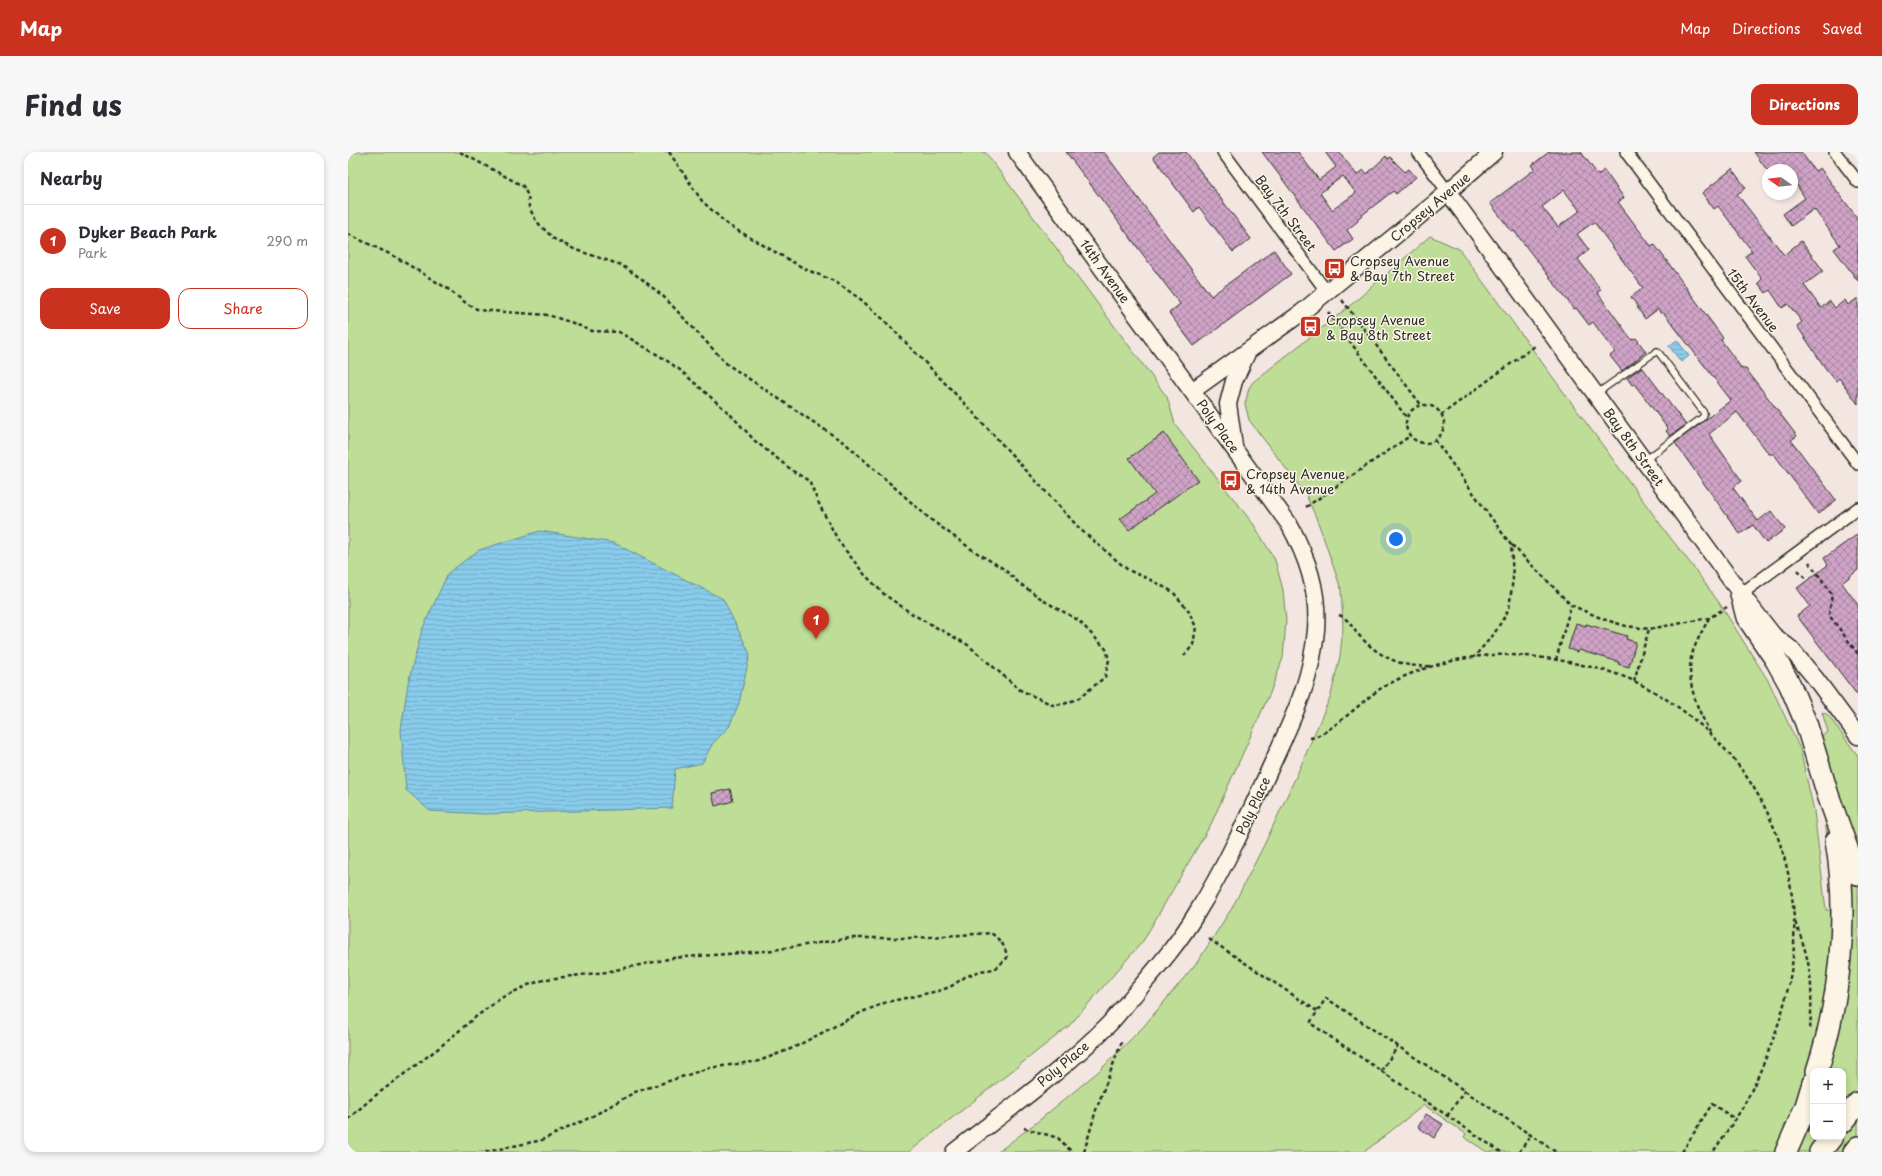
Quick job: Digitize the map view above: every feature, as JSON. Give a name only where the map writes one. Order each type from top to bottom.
[{"type":"highway","points":[[1734,600],[1776,660],[1790,686],[1806,722],[1828,795],[1858,874]]},
{"type":"highway","points":[[1773,635],[1795,670],[1818,718],[1858,841]]},
{"type":"highway","points":[[1818,1068],[1823,1054],[1834,999],[1840,942],[1842,901],[1837,844],[1828,795]]},
{"type":"highway","points":[[1786,1152],[1806,1106],[1810,1093]]},
{"type":"highway","points":[[1846,1118],[1858,1103]]},
{"type":"highway","points":[[1820,1152],[1830,1140]]},
{"type":"highway","points":[[1854,1152],[1858,1147]]},
{"type":"main road","name":"14th Avenue","points":[[1018,152],[1192,391]]},
{"type":"main road","name":"Cropsey Avenue","points":[[1192,391],[1326,292],[1448,192],[1494,152]]},
{"type":"main road","name":"Bay 8th Street","points":[[1448,192],[1644,461],[1734,600],[1796,655],[1858,736]]},
{"type":"main road","points":[[1235,450],[1228,404],[1234,381],[1249,350]]},
{"type":"main road","name":"Poly Place","points":[[954,1152],[1086,1046],[1109,1024],[1157,968],[1195,915],[1222,870],[1251,812],[1297,709],[1308,678],[1314,652],[1316,628],[1314,585],[1302,548],[1289,524],[1192,391]]},
{"type":"street","name":"Bay 7th Street","points":[[1223,152],[1326,292]]},
{"type":"street","name":"Bay 8th Street","points":[[1418,152],[1448,192]]},
{"type":"street","name":"15th Avenue","points":[[1626,152],[1858,464]]},
{"type":"street","points":[[1835,152],[1858,182]]},
{"type":"street","points":[[1734,600],[1858,508]]},
{"type":"lane","points":[[1596,394],[1657,352],[1660,353],[1704,413],[1703,417],[1644,461]]},
{"type":"path","points":[[348,234],[394,256],[448,289],[467,304],[479,310],[548,315],[573,322],[592,330],[619,332],[663,358],[680,370],[731,415],[755,441],[793,471],[809,481],[839,542],[865,575],[885,595],[914,615],[968,645],[1020,690],[1052,704],[1064,704],[1080,698],[1105,677],[1109,660],[1106,649],[1078,620],[1046,602],[1019,583],[1004,569],[974,551],[930,519],[846,444],[727,364],[665,298],[642,279],[621,265],[576,250],[554,239],[536,221],[529,207],[528,196],[523,186],[460,152]]},
{"type":"path","points":[[669,152],[702,201],[728,225],[805,270],[834,281],[859,298],[883,319],[968,407],[1080,530],[1128,570],[1173,592],[1188,610],[1196,627],[1193,645],[1184,656]]},
{"type":"path","points":[[1342,300],[1422,406]]},
{"type":"path","points":[[1328,312],[1407,418]]},
{"type":"path","points":[[1441,415],[1535,346]]},
{"type":"path","points":[[1422,406],[1432,407],[1441,415],[1443,420],[1442,431],[1435,440],[1425,443],[1414,440],[1407,430],[1407,418],[1414,408],[1422,406]]},
{"type":"path","points":[[1306,507],[1410,436]]},
{"type":"path","points":[[1435,440],[1511,545],[1571,605],[1603,619],[1626,626],[1649,629],[1709,618],[1734,600]]},
{"type":"path","points":[[1474,658],[1494,634],[1509,609],[1513,578],[1511,545]]},
{"type":"path","points":[[1809,562],[1832,594],[1829,615],[1858,654]]},
{"type":"path","points":[[1798,570],[1807,580]]},
{"type":"path","points":[[1556,660],[1571,605]]},
{"type":"path","points":[[1339,615],[1345,618],[1367,644],[1378,654],[1393,661],[1408,665],[1432,666]]},
{"type":"path","points":[[1709,618],[1691,657],[1690,678],[1699,710],[1712,735]]},
{"type":"path","points":[[1634,681],[1649,629]]},
{"type":"path","points":[[1310,738],[1332,726],[1381,689],[1402,678],[1432,666],[1493,655],[1538,656],[1587,666],[1634,681],[1691,716],[1712,735],[1738,764],[1756,790],[1771,821],[1783,854],[1794,921],[1792,963],[1784,1006],[1753,1088],[1713,1152]]},
{"type":"path","points":[[1794,921],[1803,941],[1810,965],[1812,989],[1809,1033]]},
{"type":"path","points":[[348,1119],[371,1099],[440,1047],[501,998],[528,984],[547,979],[606,972],[674,958],[766,951],[851,938],[912,938],[991,933],[999,939],[1006,950],[1007,958],[995,969],[980,971],[965,977],[950,987],[938,991],[887,1002],[862,1012],[793,1048],[759,1061],[709,1068],[635,1092],[591,1117],[542,1140],[485,1152]]},
{"type":"path","points":[[1209,939],[1318,1011]]},
{"type":"path","points":[[1501,1152],[1310,1023],[1326,998],[1556,1152]]},
{"type":"path","points":[[1084,1152],[1096,1110],[1122,1041]]},
{"type":"path","points":[[1381,1071],[1398,1046]]},
{"type":"path","points":[[1447,1116],[1465,1090]]},
{"type":"path","points":[[1682,1152],[1712,1104],[1735,1119]]},
{"type":"path","points":[[1024,1128],[1058,1138],[1072,1152]]},
{"type":"path","points":[[1520,1152],[1531,1135]]},
{"type":"green space","points":[[348,152],[985,152],[1167,397],[1175,424],[1254,525],[1275,560],[1283,590],[1286,621],[1283,658],[1270,693],[1211,824],[1143,941],[1069,1026],[909,1152],[348,1152]]},
{"type":"green space","points":[[1430,236],[1459,249],[1720,604],[1769,682],[1800,749],[1814,811],[1826,910],[1834,910],[1834,897],[1824,811],[1810,744],[1828,732],[1822,712],[1828,715],[1858,756],[1858,1152],[1487,1152],[1464,1137],[1466,1134],[1424,1105],[1364,1152],[998,1152],[1099,1071],[1144,1026],[1198,961],[1232,908],[1266,841],[1299,770],[1331,695],[1340,656],[1343,627],[1341,589],[1318,522],[1306,495],[1249,420],[1245,404],[1249,388],[1253,382],[1352,304]]},
{"type":"water","points":[[1677,340],[1689,356],[1681,362],[1669,346]]},
{"type":"water","points":[[540,531],[614,543],[723,599],[750,654],[739,703],[729,727],[713,743],[702,763],[675,769],[672,808],[485,814],[430,811],[406,790],[401,730],[408,683],[422,630],[448,573],[479,550]]},
{"type":"building","points":[[1066,152],[1104,152],[1211,296],[1274,250],[1291,274],[1194,346],[1169,313],[1180,304]]},
{"type":"building","points":[[1159,152],[1186,152],[1251,239],[1233,252],[1199,207],[1194,212],[1153,157]]},
{"type":"building","points":[[1262,152],[1298,152],[1319,180],[1336,167],[1325,152],[1339,152],[1357,175],[1364,170],[1367,174],[1386,156],[1388,159],[1390,157],[1405,172],[1409,169],[1416,177],[1396,194],[1393,191],[1357,219],[1358,221],[1347,230],[1353,239],[1336,251]],"holes":[[[1343,176],[1356,193],[1332,210],[1320,193]]]},
{"type":"building","points":[[1549,152],[1581,152],[1598,175],[1604,170],[1624,198],[1618,202],[1651,246],[1654,244],[1661,253],[1723,338],[1721,340],[1742,369],[1746,369],[1797,436],[1791,440],[1836,500],[1818,514],[1774,454],[1769,454],[1737,412],[1709,434],[1742,481],[1733,488],[1758,521],[1771,511],[1785,529],[1766,543],[1753,525],[1740,534],[1675,443],[1731,400],[1663,312],[1661,314],[1658,309],[1645,319],[1631,297],[1643,288],[1594,222],[1577,234],[1589,250],[1578,259],[1601,290],[1597,292],[1632,340],[1636,338],[1646,352],[1622,371],[1610,356],[1615,352],[1593,322],[1589,325],[1576,308],[1574,309],[1514,231],[1512,232],[1490,203],[1535,169],[1532,165]],"holes":[[[1564,190],[1580,211],[1558,227],[1542,207]]]},
{"type":"building","points":[[1754,152],[1801,152],[1815,171],[1820,168],[1858,219],[1858,281],[1834,249],[1840,245],[1814,209],[1791,226],[1783,214],[1805,198],[1798,187],[1798,164],[1763,164]]},
{"type":"building","points":[[1732,169],[1746,188],[1737,194],[1784,255],[1801,241],[1822,269],[1823,271],[1804,285],[1821,308],[1830,301],[1835,308],[1845,300],[1848,305],[1858,298],[1858,404],[1839,378],[1836,381],[1826,369],[1797,326],[1802,322],[1788,304],[1782,308],[1770,290],[1766,293],[1758,283],[1762,279],[1745,256],[1752,251],[1718,206],[1714,209],[1702,193]]},
{"type":"building","points":[[1642,367],[1686,425],[1670,436],[1666,431],[1668,429],[1634,384],[1632,385],[1627,378]]},
{"type":"building","points":[[1164,433],[1198,480],[1129,530],[1120,519],[1155,494],[1129,458]]},
{"type":"building","points":[[1858,534],[1858,570],[1842,583],[1858,605],[1858,696],[1797,616],[1810,606],[1797,588],[1828,565],[1824,558]]},
{"type":"building","points":[[1576,623],[1586,626],[1586,624],[1627,636],[1626,639],[1636,642],[1629,667],[1618,664],[1619,662],[1579,650],[1578,652],[1568,649]]},
{"type":"building","points":[[730,789],[733,801],[715,806],[712,793]]},
{"type":"building","points":[[1426,1114],[1443,1124],[1434,1138],[1418,1127]]},
{"type":"place","name":"Cropsey Avenue & Bay 7th Street","points":[[1334,268]]},
{"type":"place","name":"Cropsey Avenue & Bay 8th Street","points":[[1311,327]]},
{"type":"place","name":"Cropsey Avenue & 14th Avenue","points":[[1230,481]]},
{"type":"place","name":"Dyker Beach Park","points":[[816,639]]}]
